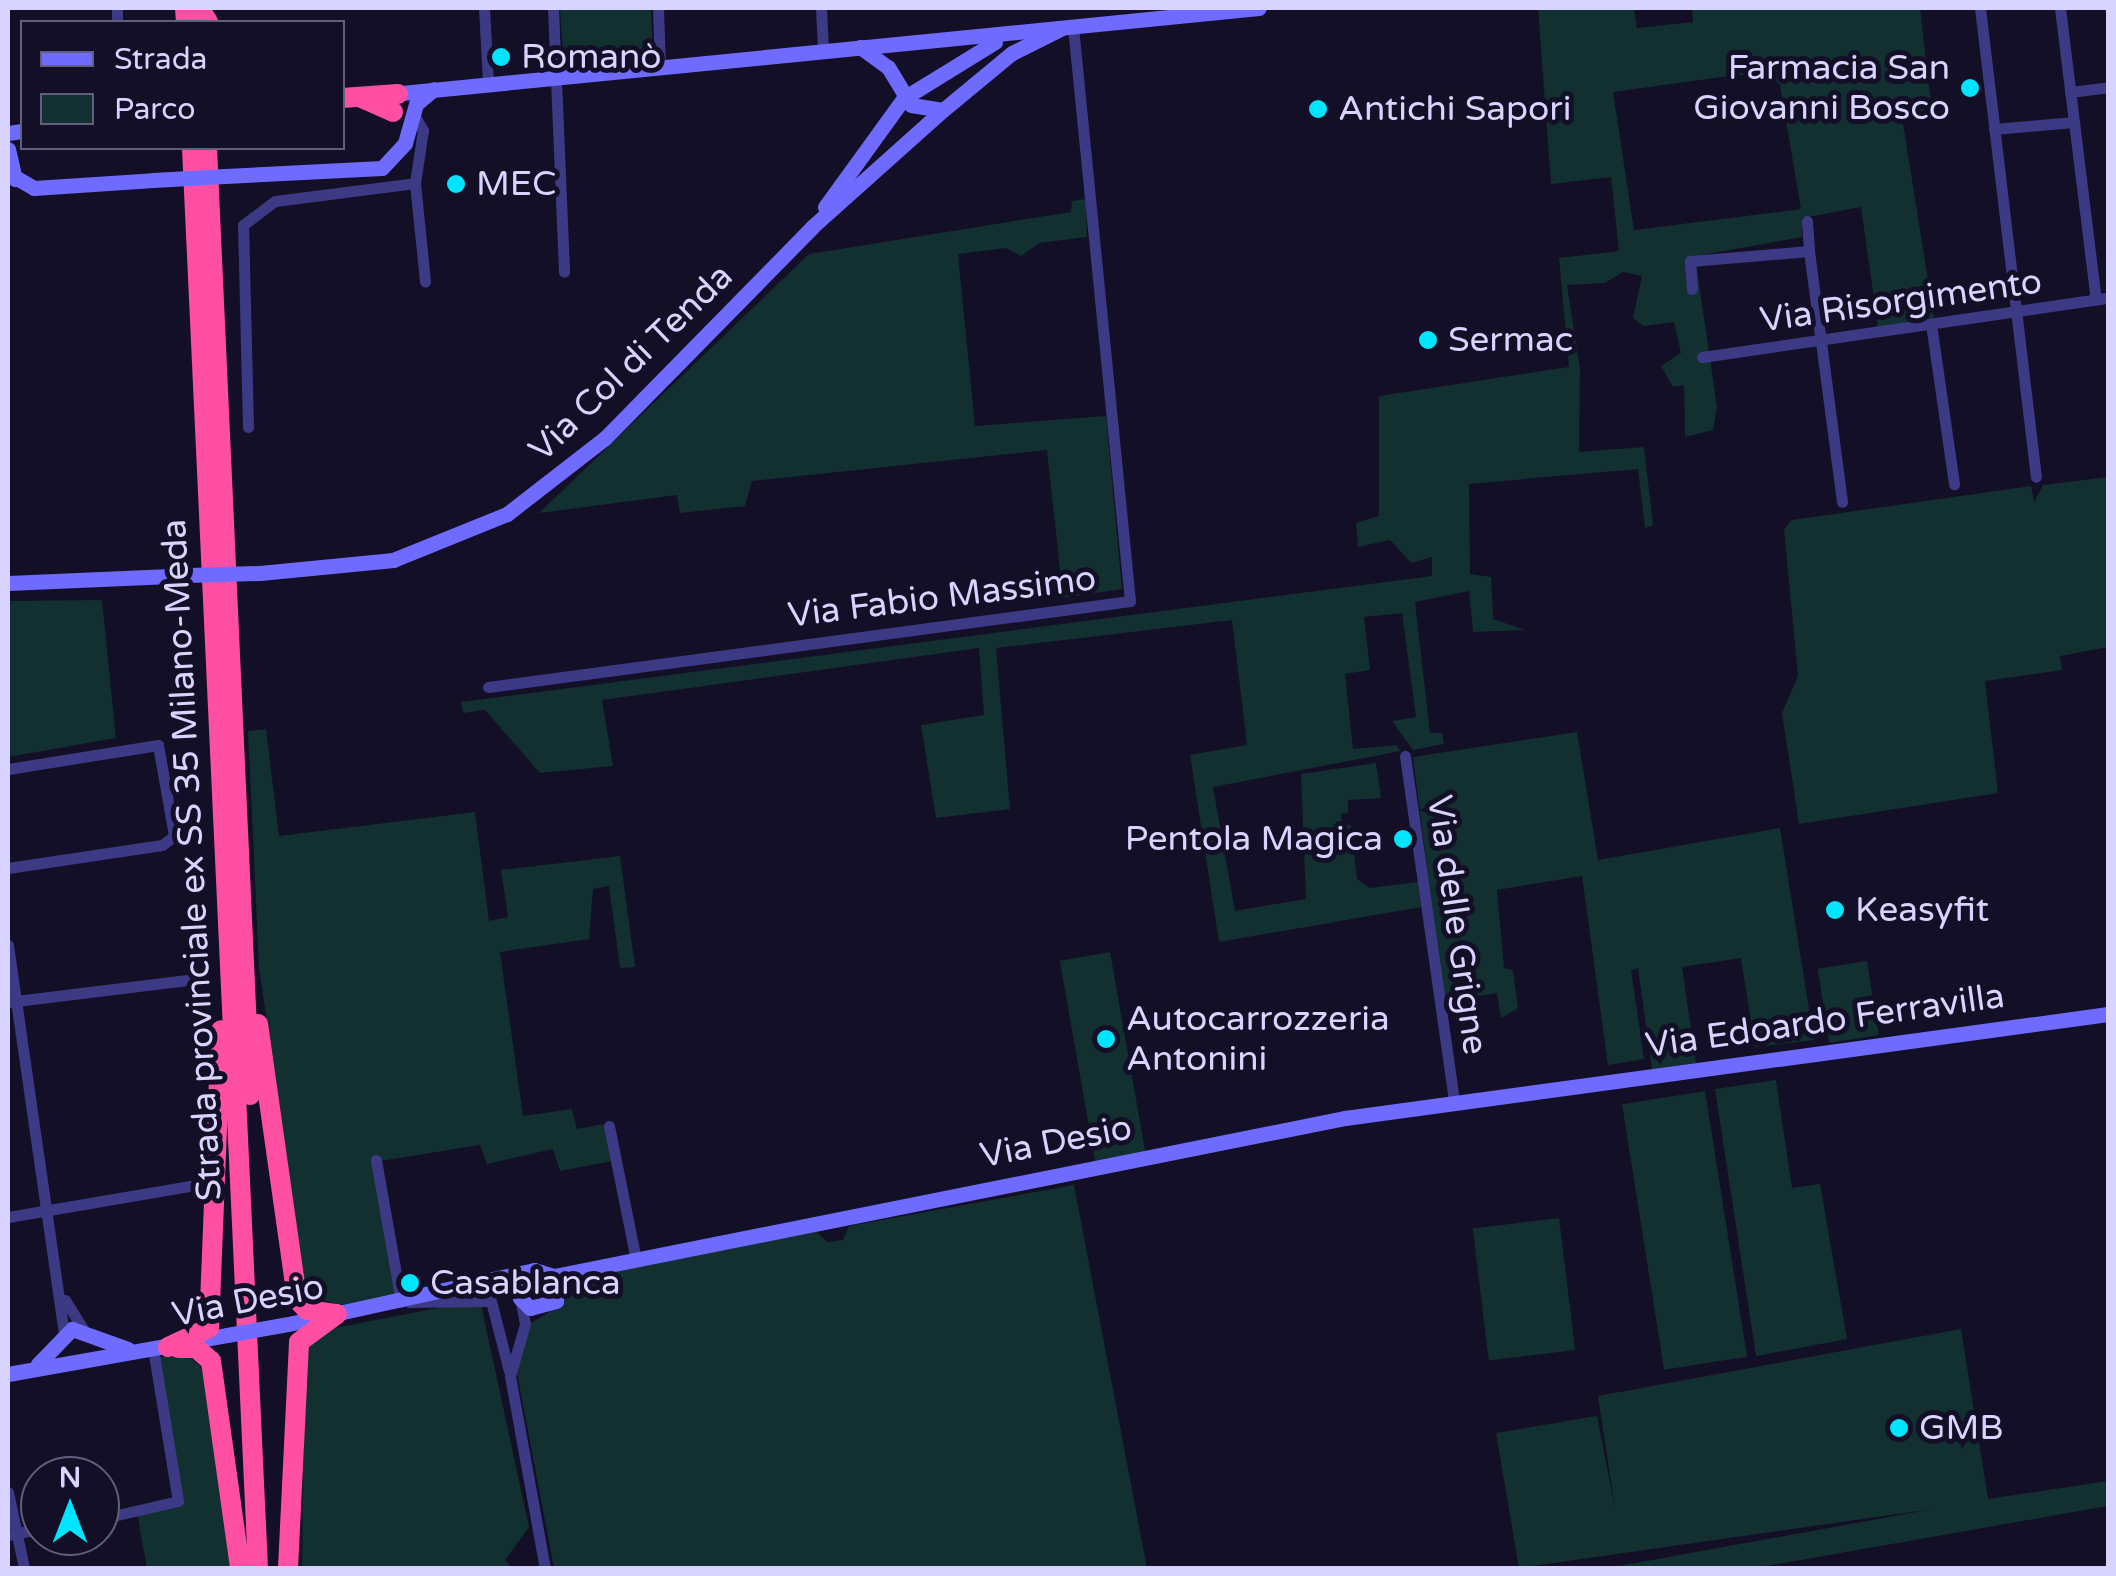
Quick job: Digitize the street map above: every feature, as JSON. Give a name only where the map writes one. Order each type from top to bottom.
[{"type":"highway","points":[[349,97],[405,103]]},
{"type":"highway","points":[[182,150],[195,224]]},
{"type":"highway","name":"Strada provinciale ex SS 35 Milano-Meda","points":[[192,150],[258,1568]]},
{"type":"highway","name":"Strada provinciale ex SS 35 Milano-Meda","points":[[207,150],[270,1568]]},
{"type":"highway","points":[[210,208],[217,150]]},
{"type":"highway","points":[[242,912],[297,1299],[308,1310],[337,1314]]},
{"type":"highway","points":[[162,1348],[210,1328],[228,943]]},
{"type":"highway","points":[[288,1568],[299,1342],[337,1314]]},
{"type":"highway","points":[[162,1348],[196,1348],[210,1361],[240,1568]]},
{"type":"main road","points":[[8,149],[11,176],[34,188],[374,170],[395,156],[405,103],[437,87],[1014,35],[1259,8]]},
{"type":"main road","name":"Via Col di Tenda","points":[[8,584],[260,573],[393,560],[508,514],[605,438],[812,227],[944,110],[1012,54],[1068,27]]},
{"type":"main road","name":"Via Col di Tenda","points":[[812,227],[904,98],[958,60],[1014,35]]},
{"type":"main road","points":[[920,44],[958,60],[961,96]]},
{"type":"main road","points":[[860,47],[888,67],[904,98],[944,110]]},
{"type":"main road","name":"Via Edoardo Ferravilla","points":[[1550,1089],[2108,1014]]},
{"type":"main road","name":"Via Desio","points":[[556,1282],[576,1269],[635,1256],[1454,1102],[1550,1089]]},
{"type":"main road","points":[[541,1270],[556,1282],[556,1301],[537,1310],[520,1289],[541,1270]]},
{"type":"main road","name":"Via Desio","points":[[65,1346],[88,1356],[162,1348],[493,1284],[520,1289]]},
{"type":"main road","points":[[8,1374],[35,1368],[87,1332]]},
{"type":"main road","points":[[87,1332],[88,1356]]},
{"type":"main road","name":"Via Desio","points":[[87,1332],[132,1350]]},
{"type":"street","points":[[484,8],[488,82]]},
{"type":"street","points":[[552,8],[564,272]]},
{"type":"street","points":[[658,8],[660,66]]},
{"type":"street","points":[[821,8],[823,51]]},
{"type":"street","points":[[1980,8],[2036,477]]},
{"type":"street","points":[[2060,8],[2102,299]]},
{"type":"street","name":"Via Fabio Massimo","points":[[488,686],[1130,601],[1068,27]]},
{"type":"street","points":[[2070,92],[2108,87]]},
{"type":"street","points":[[405,103],[422,130],[415,183],[426,281]]},
{"type":"street","points":[[1994,128],[2074,122]]},
{"type":"street","points":[[248,427],[243,224],[275,200],[415,183]]},
{"type":"street","points":[[1807,221],[1842,502]]},
{"type":"street","points":[[1692,290],[1690,261],[1809,251]]},
{"type":"street","name":"Via Risorgimento","points":[[1702,357],[2102,299]]},
{"type":"street","points":[[1932,324],[1954,484]]},
{"type":"street","points":[[8,769],[153,743],[162,749],[174,836],[162,845],[8,868]]},
{"type":"street","name":"Via delle Grigne","points":[[1405,756],[1454,1102]]},
{"type":"street","points":[[8,945],[10,1002],[63,1297],[65,1346]]},
{"type":"street","points":[[10,1002],[204,978]]},
{"type":"street","points":[[609,1126],[635,1256]]},
{"type":"street","points":[[376,1160],[403,1302],[491,1301],[510,1376],[545,1568]]},
{"type":"street","points":[[8,1217],[190,1186]]},
{"type":"street","points":[[510,1376],[525,1324],[520,1289]]},
{"type":"street","points":[[63,1297],[87,1332]]},
{"type":"street","points":[[525,1324],[537,1310]]},
{"type":"street","points":[[120,1514],[178,1501],[162,1348]]},
{"type":"street","points":[[8,1492],[12,1534],[24,1568]]},
{"type":"green space","points":[[560,8],[651,8],[653,58],[564,66]]},
{"type":"green space","points":[[1538,8],[1634,8],[1637,28],[1693,22],[1692,8],[1920,8],[1932,113],[1902,117],[1934,318],[1878,327],[1861,207],[1802,218],[1802,237],[1695,256],[1717,407],[1713,430],[1685,437],[1684,385],[1673,387],[1661,366],[1681,353],[1674,322],[1644,326],[1633,318],[1642,276],[1623,272],[1605,283],[1567,285],[1580,369],[1579,452],[1644,447],[1653,525],[1645,528],[1638,469],[1469,484],[1470,574],[1491,577],[1493,619],[1525,630],[1473,632],[1469,591],[1415,602],[1430,733],[1442,733],[1444,744],[1413,750],[1392,721],[1416,717],[1402,613],[1364,617],[1370,670],[1345,674],[1353,749],[1396,745],[1401,751],[1213,787],[1235,911],[1306,899],[1301,774],[1376,763],[1381,798],[1348,800],[1348,813],[1341,814],[1342,825],[1351,825],[1357,879],[1369,888],[1418,882],[1421,907],[1219,942],[1190,755],[1247,745],[1232,620],[996,648],[1010,809],[936,818],[921,725],[984,715],[979,648],[602,700],[613,766],[540,773],[485,710],[463,713],[461,702],[1432,576],[1432,557],[1411,563],[1390,540],[1358,547],[1356,523],[1379,516],[1379,396],[1569,367],[1559,258],[1619,251],[1611,177],[1551,184]],"holes":[[[1736,75],[1772,76],[1780,85],[1801,209],[1634,230],[1613,92]]]},
{"type":"green space","points":[[1086,199],[1087,237],[1039,243],[1021,256],[1006,248],[958,254],[975,426],[1106,416],[1122,589],[1063,598],[1047,450],[752,481],[745,506],[680,513],[677,495],[539,513],[809,254],[1071,212],[1072,201]]},
{"type":"green space","points":[[2108,477],[2108,647],[2060,656],[2062,670],[1985,681],[1998,793],[1799,824],[1782,713],[1798,676],[1784,529],[1792,520],[2031,486],[2034,502],[2043,485]]},
{"type":"green space","points":[[102,600],[116,738],[8,757],[8,601]]},
{"type":"green space","points":[[266,729],[279,836],[475,812],[489,921],[508,917],[501,870],[620,856],[635,967],[620,968],[609,886],[593,889],[589,939],[500,952],[523,1116],[572,1109],[577,1129],[604,1124],[613,1161],[560,1171],[553,1149],[487,1164],[480,1145],[380,1161],[396,1296],[341,1306],[306,1294],[259,967],[248,731]]},
{"type":"green space","points":[[1577,732],[1598,860],[1780,828],[1814,1040],[1755,1047],[1741,958],[1682,967],[1696,1063],[1652,1069],[1638,968],[1631,970],[1644,1059],[1608,1065],[1582,876],[1497,890],[1504,968],[1513,970],[1518,1008],[1501,1018],[1497,993],[1444,1001],[1413,757]]},
{"type":"green space","points":[[1110,952],[1145,1153],[1095,1162],[1060,961]]},
{"type":"green space","points":[[1867,961],[1879,1035],[1829,1043],[1818,969]]},
{"type":"green space","points":[[1776,1080],[1792,1188],[1820,1184],[1847,1339],[1756,1356],[1715,1089]]},
{"type":"green space","points":[[1705,1091],[1747,1357],[1664,1370],[1622,1104]]},
{"type":"green space","points":[[1074,1185],[1147,1568],[554,1568],[517,1373],[531,1323],[559,1306],[578,1275],[817,1232],[827,1242],[843,1240],[849,1226]]},
{"type":"green space","points":[[1559,1218],[1575,1350],[1489,1361],[1473,1229]]},
{"type":"green space","points":[[480,1300],[529,1527],[505,1560],[512,1568],[302,1568],[305,1344],[313,1332]]},
{"type":"green space","points":[[1961,1329],[1988,1499],[2108,1481],[2108,1506],[1755,1568],[1608,1568],[1933,1509],[1519,1568],[1496,1433],[1597,1416],[1615,1508],[1598,1396]]},
{"type":"green space","points":[[188,1356],[202,1368],[233,1568],[147,1568],[137,1513],[183,1504],[158,1357]]},
{"type":"place","name":"Romanò","points":[[501,57]]},
{"type":"place","name":"Farmacia San Giovanni Bosco","points":[[1970,88]]},
{"type":"place","name":"Antichi Sapori","points":[[1318,109]]},
{"type":"place","name":"MEC","points":[[456,184]]},
{"type":"place","name":"Sermac","points":[[1428,340]]},
{"type":"place","name":"Pentola Magica","points":[[1403,839]]},
{"type":"place","name":"Keasyfit","points":[[1835,910]]},
{"type":"place","name":"Autocarrozzeria Antonini","points":[[1106,1039]]},
{"type":"place","name":"Casablanca","points":[[410,1283]]},
{"type":"place","name":"GMB","points":[[1899,1428]]}]
